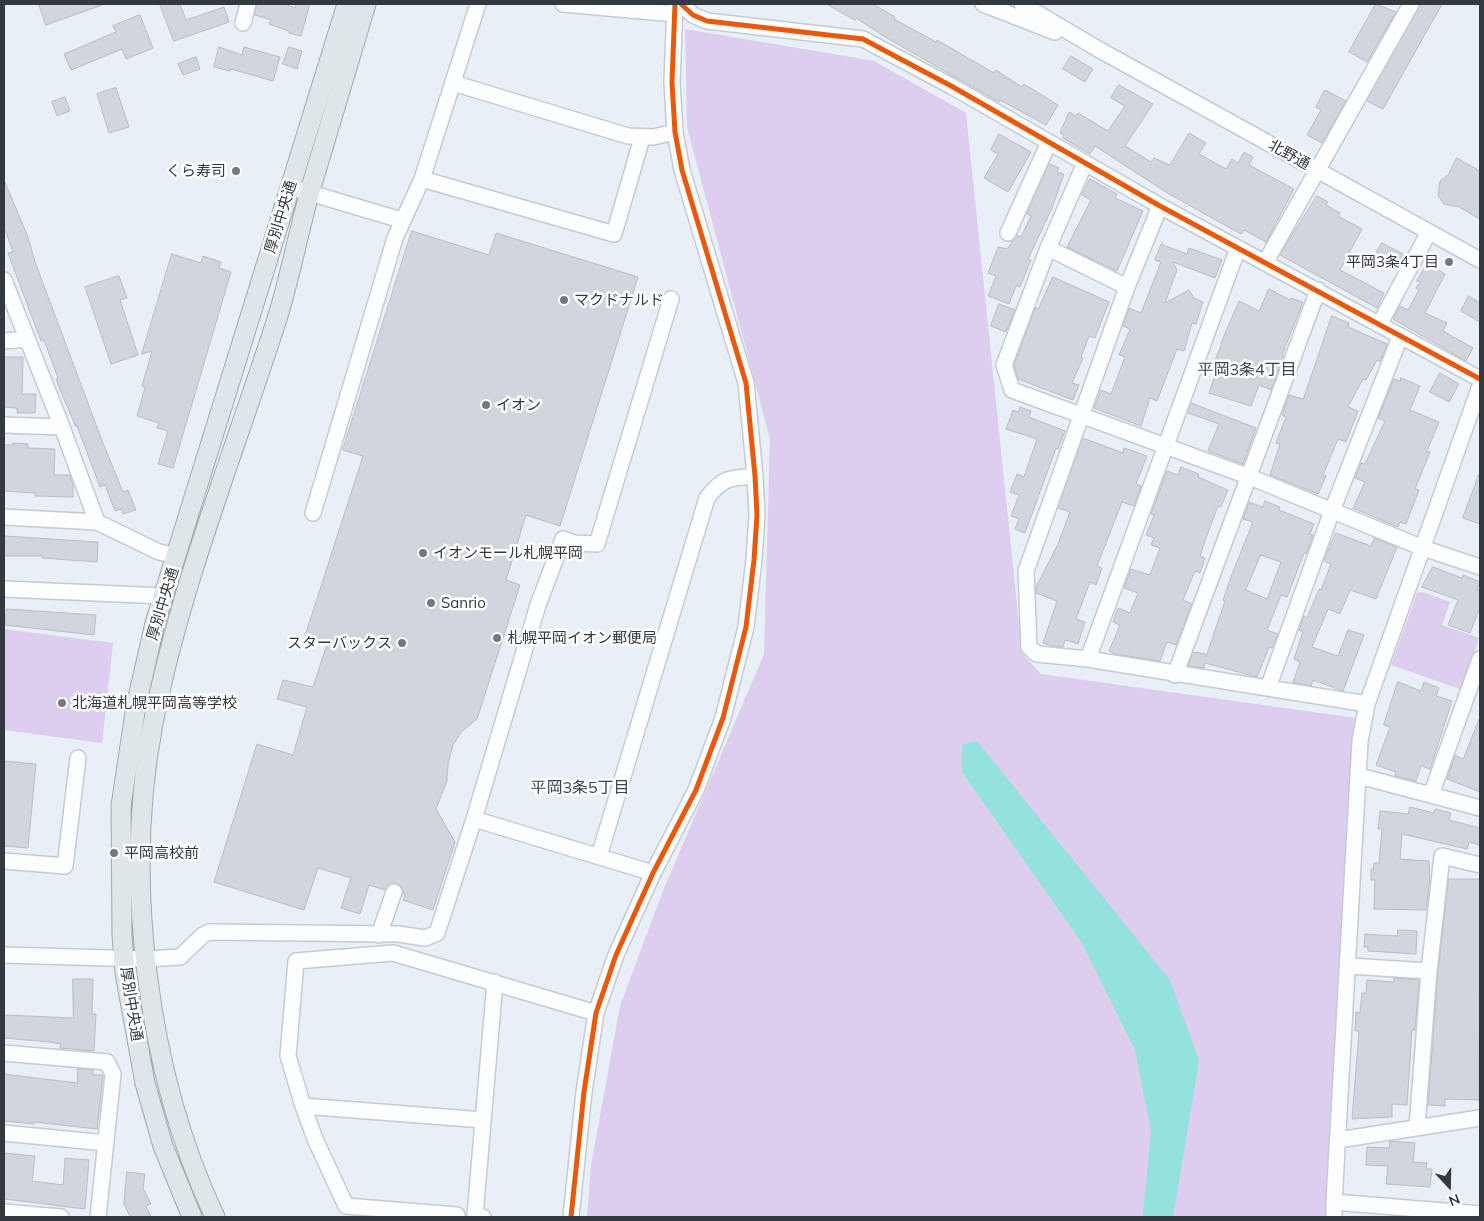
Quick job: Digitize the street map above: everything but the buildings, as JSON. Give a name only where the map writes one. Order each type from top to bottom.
[{"type":"main road","name":"厚別中央通","points":[[192,1217],[163,1146],[145,1083],[124,959],[121,806],[136,706],[155,623],[347,4]]},
{"type":"main road","name":"厚別中央通","points":[[215,1217],[183,1137],[162,1060],[150,1003],[142,931],[142,813],[153,724],[195,568],[278,316],[310,193],[366,4]]},
{"type":"street","points":[[243,23],[248,4]]},
{"type":"street","points":[[313,513],[402,220],[422,179],[478,4]]},
{"type":"street","points":[[563,4],[677,7],[707,22],[863,39],[1160,206],[1480,379]]},
{"type":"street","name":"北野通","points":[[982,4],[1098,49]]},
{"type":"street","name":"北野通","points":[[1022,4],[1098,49],[1480,260]]},
{"type":"street","points":[[1265,263],[1411,4]]},
{"type":"street","points":[[572,1217],[584,1092],[596,1013],[616,955],[653,873],[696,790],[723,718],[746,627],[754,560],[757,515],[746,383],[682,170],[675,132],[672,82],[677,7]]},
{"type":"street","points":[[453,83],[628,136],[642,138],[675,132]]},
{"type":"street","points":[[422,179],[614,234],[642,138]]},
{"type":"street","points":[[1008,233],[1049,142]]},
{"type":"street","points":[[1086,163],[1048,248],[1004,365],[1012,390],[1250,477],[1423,548],[1480,567]]},
{"type":"street","points":[[290,188],[402,220]]},
{"type":"street","points":[[1160,206],[1127,287],[1026,571],[1029,647],[1037,654],[1088,659],[1175,675],[1367,704]]},
{"type":"street","points":[[1379,325],[1428,232]]},
{"type":"street","points":[[1048,248],[1127,287]]},
{"type":"street","points":[[1088,659],[1238,248]]},
{"type":"street","points":[[4,280],[97,522]]},
{"type":"street","points":[[1175,675],[1318,290]]},
{"type":"street","points":[[4,955],[146,960],[180,957],[203,935],[209,932],[379,935],[425,938],[437,932],[474,819],[538,605],[563,539],[574,543],[597,544],[671,299]]},
{"type":"street","points":[[1268,688],[1332,511],[1400,337]]},
{"type":"street","points":[[4,340],[27,339]]},
{"type":"street","points":[[1334,1217],[1360,741],[1367,704],[1423,548],[1474,424],[1480,386]]},
{"type":"street","points":[[4,425],[62,427]]},
{"type":"street","points":[[599,856],[707,498],[718,483],[732,478],[755,476]]},
{"type":"street","points":[[4,517],[97,522],[159,552],[177,556]]},
{"type":"street","points":[[4,589],[164,596]]},
{"type":"street","points":[[1430,795],[1480,659]]},
{"type":"street","points":[[4,861],[64,866],[78,758]]},
{"type":"street","points":[[1359,776],[1480,808]]},
{"type":"street","points":[[474,819],[653,873]]},
{"type":"street","points":[[1417,1127],[1429,971],[1442,856],[1480,865]]},
{"type":"street","points":[[379,935],[394,892]]},
{"type":"street","points":[[457,1215],[346,1206],[315,1139],[288,1056],[296,960],[393,953],[596,1013]]},
{"type":"street","points":[[1349,966],[1429,971]]},
{"type":"street","points":[[483,1217],[475,1215],[495,982]]},
{"type":"street","points":[[4,1053],[107,1062],[113,1074],[98,1217]]},
{"type":"street","points":[[303,1106],[483,1120]]},
{"type":"street","points":[[1338,1140],[1480,1118]]},
{"type":"street","points":[[4,1133],[106,1143]]},
{"type":"street","points":[[1334,1202],[1480,1214]]},
{"type":"street","points":[[4,1212],[61,1217]]},
{"type":"shaded area","points":[[685,29],[874,61],[966,113],[1022,653],[1041,674],[1356,718],[1352,738],[1326,1217],[587,1217],[591,1166],[620,1006],[663,891],[764,654],[770,439],[687,127]]},
{"type":"shaded area","points":[[1423,592],[1450,602],[1442,625],[1479,638],[1463,690],[1391,665],[1417,593]]},
{"type":"shaded area","points":[[4,629],[113,643],[102,743],[4,730]]},
{"type":"shaded area","points":[[977,741],[1170,980],[1199,1061],[1173,1217],[1143,1217],[1151,1131],[1135,1050],[1082,943],[962,772],[962,745]]},
{"type":"cycle path","points":[[571,1217],[584,1092],[596,1013],[616,955],[653,873],[696,790],[723,718],[746,627],[754,560],[757,515],[746,383],[682,170],[675,132],[672,82],[675,4]]},
{"type":"cycle path","points":[[681,4],[693,15],[707,21],[863,39],[953,87],[1160,206],[1480,379]]},
{"type":"place","name":"くら寿司","points":[[236,171]]},
{"type":"place","name":"平岡3条4丁目","points":[[1449,262]]},
{"type":"place","name":"マクドナルド","points":[[564,300]]},
{"type":"place","name":"イオン","points":[[486,405]]},
{"type":"place","name":"イオンモール札幌平岡","points":[[423,553]]},
{"type":"place","name":"Sanrio","points":[[431,603]]},
{"type":"place","name":"札幌平岡イオン郵便局","points":[[497,638]]},
{"type":"place","name":"スターバックス","points":[[402,643]]},
{"type":"place","name":"北海道札幌平岡高等学校","points":[[62,703]]},
{"type":"place","name":"平岡高校前","points":[[114,853]]},
{"type":"district","name":"平岡3条4丁目","points":[[1247,370]]},
{"type":"district","name":"平岡3条5丁目","points":[[580,788]]}]
